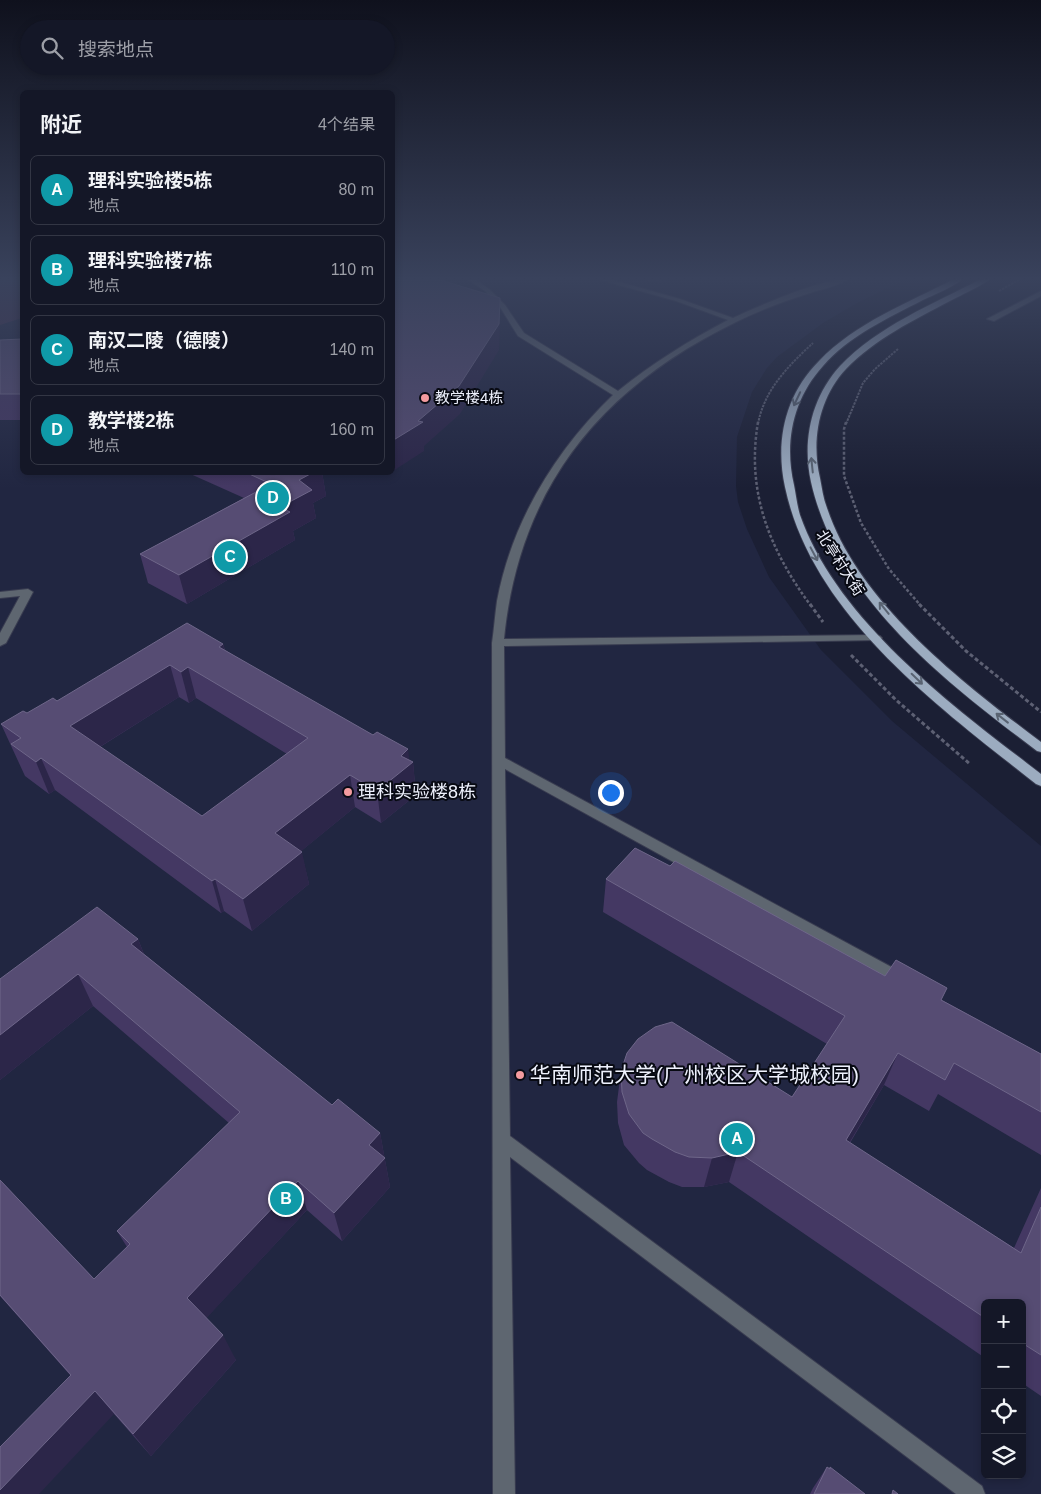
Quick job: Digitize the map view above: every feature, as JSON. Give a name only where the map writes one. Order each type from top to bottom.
[{"type":"main road","name":"北亭村大街","points":[[838,349],[822,362],[806,382],[787,425],[784,446],[785,471],[790,498],[797,518],[819,563],[876,638],[928,689],[1041,780]]},
{"type":"main road","name":"北亭村大街","points":[[866,349],[844,367],[824,397],[816,417],[811,437],[812,473],[818,499],[834,535],[857,574],[892,618],[955,680],[1041,748]]},
{"type":"street","points":[[545,349],[617,394]]},
{"type":"street","points":[[504,1494],[498,643],[503,594],[520,534],[532,507],[567,448],[617,394],[669,354],[679,349]]},
{"type":"street","points":[[0,595],[28,592],[0,643]]},
{"type":"street","points":[[498,643],[876,638]]},
{"type":"street","points":[[499,760],[919,989]]},
{"type":"street","points":[[502,1140],[974,1494]]},
{"type":"path","points":[[899,349],[863,383],[852,402],[847,416],[842,440],[842,451],[851,499],[859,518],[882,559],[926,612],[988,670],[1041,712]]},
{"type":"path","points":[[847,650],[896,700],[970,764]]},
{"type":"shaded area","name":"华南师范大学(广州校区大学城校园)","points":[[0,349],[20,349],[20,475],[395,475],[395,349],[788,349],[767,368],[752,392],[737,437],[736,486],[738,502],[747,529],[769,577],[821,650],[892,721],[1041,846],[1041,1494],[0,1494]]},
{"type":"building","points":[[0,349],[20,349],[20,394],[0,394]]},
{"type":"building","points":[[395,349],[483,349],[459,386],[418,421],[423,422],[395,439]]},
{"type":"building","points":[[252,475],[308,475],[299,480],[312,490],[280,507],[290,512],[179,575],[140,554],[271,484]]},
{"type":"building","points":[[187,623],[223,644],[219,647],[373,735],[377,732],[408,749],[401,756],[413,762],[377,791],[350,775],[275,833],[302,852],[243,899],[215,879],[212,881],[41,758],[36,762],[11,744],[21,738],[1,724],[23,711],[27,713],[53,698],[57,701]],"holes":[[[170,665],[181,672],[188,667],[308,738],[202,816],[70,726]]]},
{"type":"building","points":[[635,848],[670,866],[675,861],[885,976],[896,960],[947,988],[941,1000],[1041,1054],[1041,1112],[954,1063],[945,1080],[898,1053],[846,1140],[1021,1253],[1041,1207],[1041,1355],[1026,1346],[1026,1299],[981,1299],[981,1315],[738,1152],[712,1158],[689,1157],[675,1152],[643,1133],[629,1114],[622,1092],[621,1071],[627,1053],[638,1039],[655,1027],[672,1022],[792,1097],[845,1016],[606,879]]},
{"type":"building","points":[[97,907],[138,939],[131,944],[332,1105],[338,1099],[380,1133],[369,1145],[385,1158],[334,1213],[298,1181],[187,1298],[223,1335],[133,1434],[95,1391],[0,1490],[0,1447],[71,1375],[0,1295],[0,1180],[94,1279],[130,1244],[117,1231],[240,1112],[78,974],[0,1035],[0,979]]},
{"type":"building","points":[[827,1467],[830,1469],[830,1467],[865,1494],[814,1494]]},
{"type":"place","name":"教学楼4栋","points":[[425,398]]},
{"type":"place","name":"教学楼2栋","points":[[273,498]]},
{"type":"place","name":"南汉二陵（德陵）","points":[[230,557]]},
{"type":"place","name":"理科实验楼8栋","points":[[348,792]]},
{"type":"place","name":"华南师范大学(广州校区大学城校园)","points":[[520,1075]]},
{"type":"place","name":"理科实验楼5栋","points":[[737,1139]]},
{"type":"place","name":"理科实验楼7栋","points":[[286,1199]]}]
